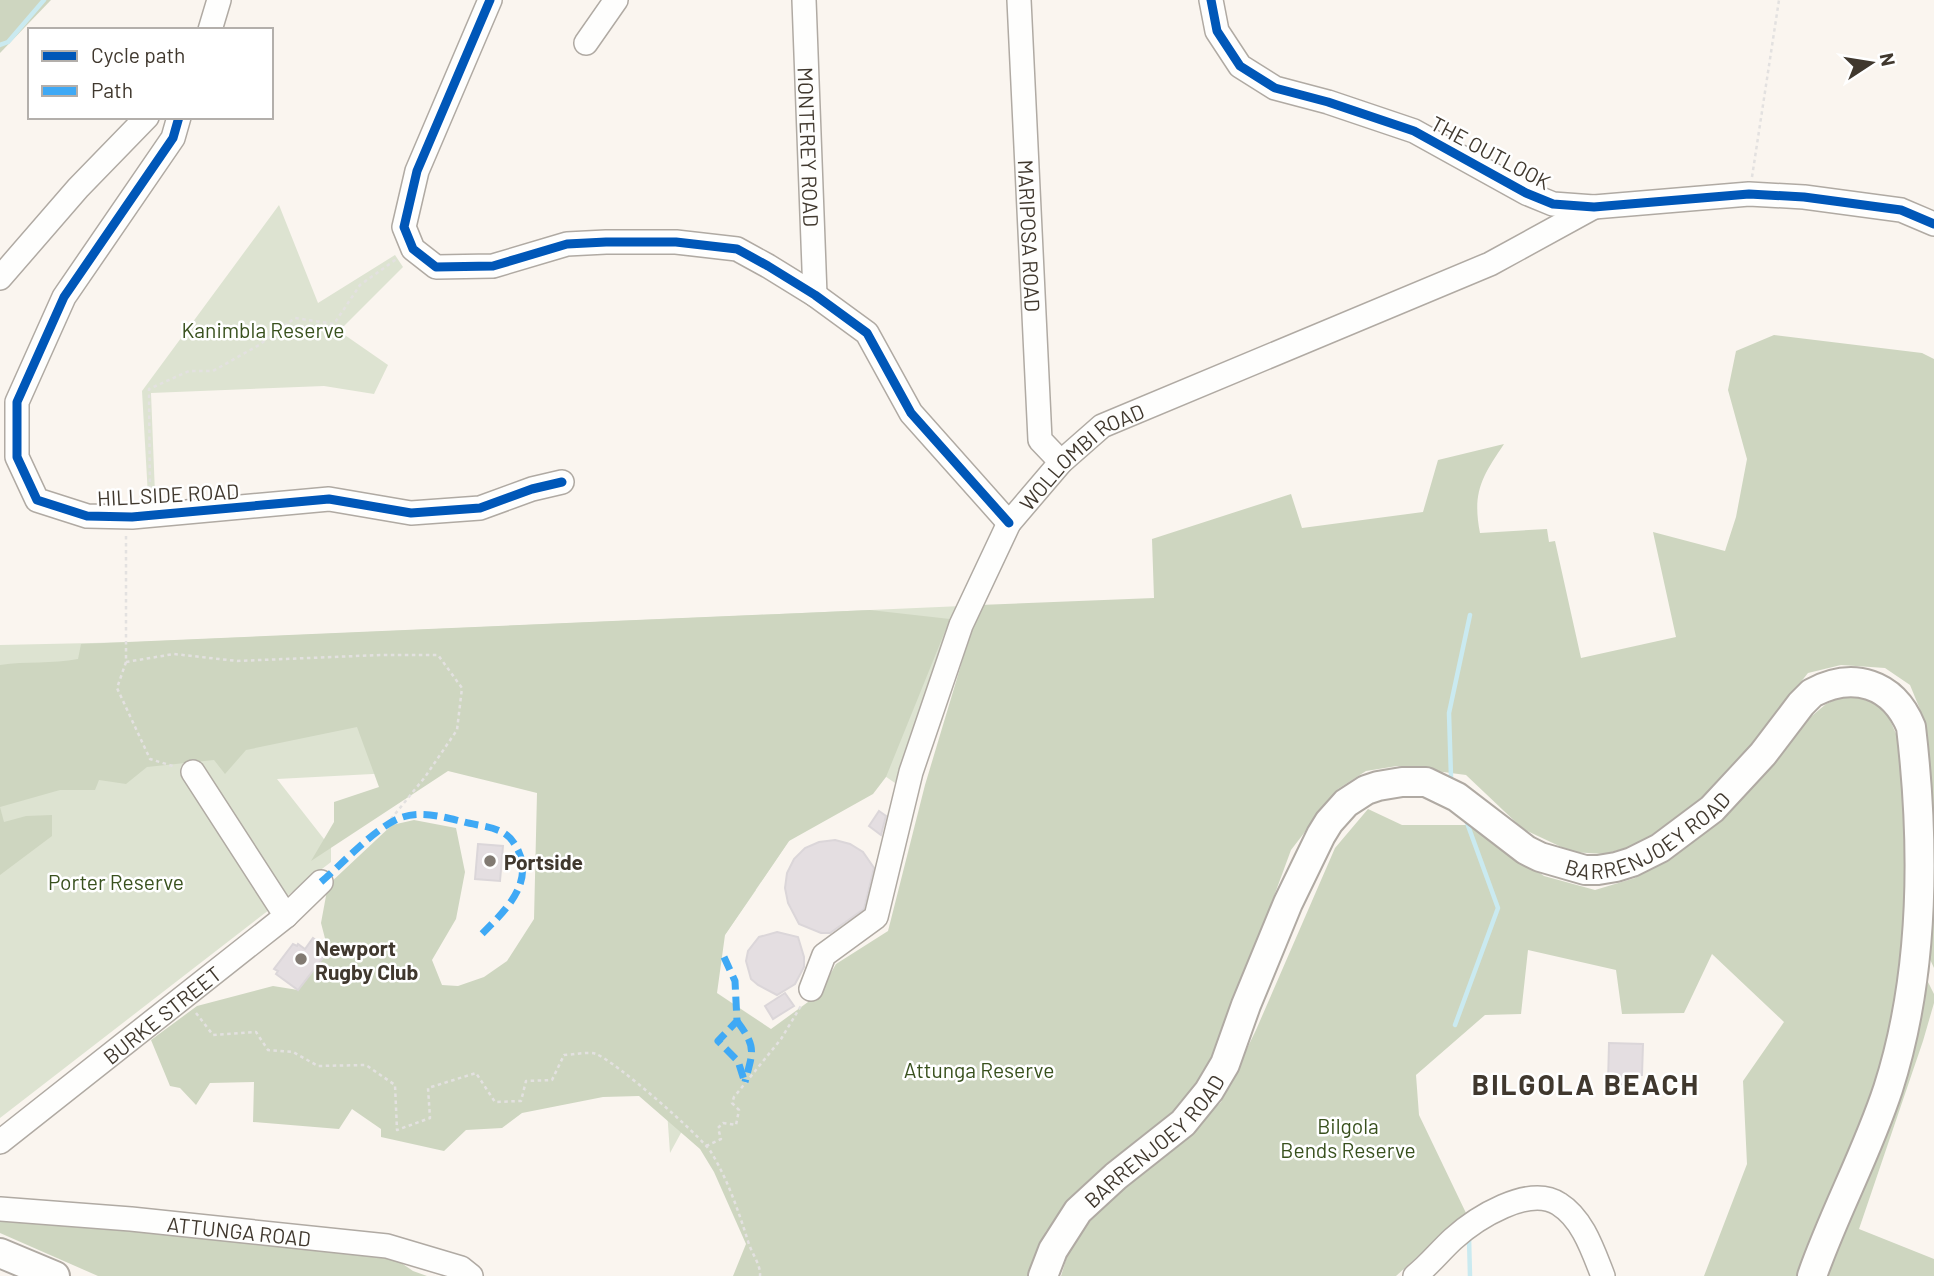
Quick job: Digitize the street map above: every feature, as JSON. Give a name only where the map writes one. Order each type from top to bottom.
[{"type":"main road","name":"BARRENJOEY ROAD","points":[[1043,1276],[1053,1250],[1078,1211],[1116,1175],[1183,1123],[1209,1091],[1225,1064],[1288,903],[1329,821],[1346,803],[1378,786],[1426,782],[1448,791],[1526,850],[1540,857],[1584,870],[1616,867],[1647,856],[1675,839],[1730,791],[1812,693],[1836,683],[1848,682],[1877,688],[1891,696],[1903,709],[1910,727],[1920,868],[1908,1003],[1900,1047],[1870,1137],[1812,1276]]},
{"type":"main road","points":[[0,1253],[55,1276]]},
{"type":"street","points":[[211,28],[219,0]]},
{"type":"street","points":[[490,0],[417,171],[404,227],[413,249],[436,267],[494,266],[567,244],[688,244],[737,250],[815,295],[867,333],[911,413],[1009,523]]},
{"type":"street","points":[[586,43],[616,0]]},
{"type":"street","name":"MONTEREY ROAD","points":[[804,0],[815,295]]},
{"type":"street","name":"MARIPOSA ROAD","points":[[1019,0],[1040,440],[1061,462]]},
{"type":"street","name":"THE OUTLOOK","points":[[1211,0],[1217,31],[1240,66],[1275,88],[1328,102],[1414,131],[1526,193],[1553,204],[1594,206],[1749,194],[1804,197],[1900,210],[1934,224]]},
{"type":"street","points":[[0,278],[78,188],[145,119]]},
{"type":"street","name":"HILLSIDE ROAD","points":[[178,119],[173,138],[64,297],[17,402],[17,457],[37,500],[87,516],[126,517],[329,499],[411,513],[480,508],[532,489],[562,482]]},
{"type":"street","name":"WOLLOMBI ROAD","points":[[811,989],[824,955],[876,917],[911,772],[961,625],[1009,523],[1061,462],[1102,426],[1490,264],[1594,206]]},
{"type":"street","points":[[193,772],[286,916]]},
{"type":"street","name":"BURKE STREET","points":[[0,1142],[286,916],[321,882]]},
{"type":"street","points":[[1415,1276],[1453,1238],[1487,1213],[1534,1198],[1557,1202],[1573,1216],[1591,1246],[1603,1276]]},
{"type":"street","name":"ATTUNGA ROAD","points":[[0,1209],[131,1219],[387,1246],[461,1268],[471,1276]]},
{"type":"path","points":[[1749,194],[1779,0]]},
{"type":"path","points":[[193,772],[150,759],[117,688],[127,662],[126,517],[150,502],[149,389],[189,371],[213,371],[259,345],[295,318],[334,324],[360,285],[413,249]]},
{"type":"path","points":[[127,662],[174,654],[237,661],[438,654],[462,688],[457,730],[425,777],[387,824]]},
{"type":"path","points":[[706,1146],[722,1139],[718,1128],[723,1123],[736,1125],[739,1110],[732,1102],[734,1097],[781,1039],[811,989]]},
{"type":"path","points":[[183,997],[214,1035],[256,1032],[268,1050],[293,1052],[318,1066],[366,1065],[395,1085],[397,1130],[430,1118],[428,1088],[476,1073],[495,1102],[521,1101],[526,1081],[552,1080],[564,1055],[596,1054],[629,1077],[684,1123],[706,1146],[735,1199],[749,1247],[761,1270],[760,1276]]},
{"type":"green space","points":[[0,0],[51,0],[0,53]]},
{"type":"green space","name":"Kanimbla Reserve","points":[[279,205],[318,303],[395,255],[403,267],[339,331],[388,365],[374,394],[324,386],[151,393],[155,494],[148,496],[142,391]]},
{"type":"green space","name":"Attunga Reserve","points":[[1774,335],[1922,353],[1934,359],[1934,968],[1928,955],[1933,809],[1926,724],[1910,685],[1885,668],[1841,665],[1808,673],[1720,783],[1688,817],[1644,843],[1604,854],[1572,852],[1523,829],[1466,775],[1397,766],[1366,771],[1338,789],[1291,850],[1219,1045],[1181,1108],[1046,1231],[1033,1276],[733,1276],[746,1244],[714,1172],[700,1149],[639,1096],[603,1097],[522,1113],[502,1128],[466,1130],[444,1151],[381,1137],[381,1129],[352,1109],[339,1129],[253,1122],[254,1082],[210,1083],[196,1105],[180,1088],[170,1086],[151,1040],[197,1006],[273,986],[298,990],[328,950],[321,923],[328,885],[392,825],[414,820],[456,828],[465,872],[456,919],[432,960],[442,985],[458,986],[484,977],[507,961],[534,919],[537,793],[448,771],[311,861],[334,822],[334,802],[379,787],[357,727],[246,750],[225,774],[214,760],[147,767],[126,784],[99,780],[95,790],[60,790],[0,807],[0,665],[78,659],[81,644],[870,610],[950,619],[886,777],[873,794],[789,841],[725,935],[717,993],[771,1029],[819,994],[836,964],[888,931],[925,785],[979,605],[1154,598],[1152,539],[1291,494],[1302,528],[1423,512],[1438,460],[1504,444],[1485,476],[1478,496],[1480,533],[1547,529],[1549,542],[1555,541],[1581,658],[1676,637],[1653,532],[1725,551],[1736,517],[1747,459],[1728,390],[1736,351]]},
{"type":"green space","name":"Porter Reserve","points":[[962,606],[895,783],[850,752],[761,882],[658,813],[648,817],[756,890],[679,1001],[712,1076],[670,1153],[649,856],[473,733],[449,770],[277,779],[331,848],[331,862],[0,1118],[0,645],[138,642]]},
{"type":"green space","name":"Bilgola Bends Reserve","points":[[1846,695],[1867,696],[1886,711],[1897,736],[1905,813],[1905,921],[1891,1022],[1863,1127],[1800,1276],[1704,1276],[1747,1164],[1743,1081],[1784,1022],[1712,954],[1684,1013],[1622,1014],[1616,970],[1528,950],[1521,1014],[1485,1015],[1416,1075],[1419,1115],[1466,1213],[1396,1276],[1061,1276],[1068,1253],[1098,1208],[1188,1134],[1221,1102],[1256,1030],[1335,848],[1368,809],[1402,825],[1472,825],[1544,876],[1595,890],[1635,878],[1679,851],[1736,803],[1807,720],[1826,704]]},
{"type":"green space","points":[[0,807],[4,822],[26,816],[52,815],[52,836],[0,875]]},
{"type":"green space","points":[[1928,982],[1934,994],[1934,1003],[1859,1229],[1934,1259],[1934,1276],[1826,1276],[1900,1086]]},
{"type":"green space","points":[[0,1217],[322,1248],[397,1260],[413,1271],[427,1276],[98,1276],[0,1233]]},
{"type":"building","points":[[879,811],[886,816],[881,835],[869,826]]},
{"type":"building","points":[[835,840],[850,844],[863,852],[874,868],[864,909],[830,933],[821,933],[799,924],[788,903],[785,888],[787,873],[794,859],[805,848],[819,842]]},
{"type":"building","points":[[478,844],[503,846],[500,881],[475,879]]},
{"type":"building","points":[[777,932],[798,937],[804,967],[795,984],[777,995],[751,979],[746,961],[748,951],[759,937]]},
{"type":"building","name":"Newport Rugby Club","points":[[313,938],[329,950],[298,990],[276,974],[278,971],[274,969],[293,944],[305,949]]},
{"type":"building","points":[[785,993],[794,1006],[773,1019],[765,1006]]},
{"type":"building","points":[[1609,1043],[1643,1044],[1642,1075],[1629,1075],[1629,1084],[1608,1084]]},
{"type":"waterway","points":[[0,45],[8,42],[44,0]]},
{"type":"waterway","points":[[1451,777],[1449,713],[1470,615]]},
{"type":"waterway","points":[[1455,1025],[1498,908],[1466,820]]},
{"type":"waterway","points":[[1469,1237],[1470,1276]]},
{"type":"marked path","points":[[321,882],[370,837],[400,818],[432,815],[496,829],[509,837],[516,847],[522,863],[522,876],[513,898],[479,937]]},
{"type":"marked path","points":[[724,957],[735,981],[737,1021],[718,1041],[738,1061],[745,1083]]},
{"type":"marked path","points":[[737,1021],[752,1050],[745,1082]]},
{"type":"cycle path","points":[[490,0],[417,171],[404,227],[413,249],[436,267],[493,266],[567,244],[676,242],[737,249],[815,295],[867,333],[911,413],[1009,523]]},
{"type":"cycle path","points":[[1211,0],[1217,31],[1240,66],[1275,88],[1328,102],[1414,131],[1526,193],[1553,204],[1594,207],[1749,194],[1804,197],[1901,210],[1934,224]]},
{"type":"cycle path","points":[[178,119],[173,138],[64,297],[17,402],[17,457],[37,500],[87,516],[132,517],[329,499],[411,513],[480,508],[532,489],[562,482]]},
{"type":"place","name":"Portside","points":[[490,861]]},
{"type":"place","name":"Newport Rugby Club","points":[[301,959]]},
{"type":"district","name":"BILGOLA BEACH","points":[[1586,1084]]}]
